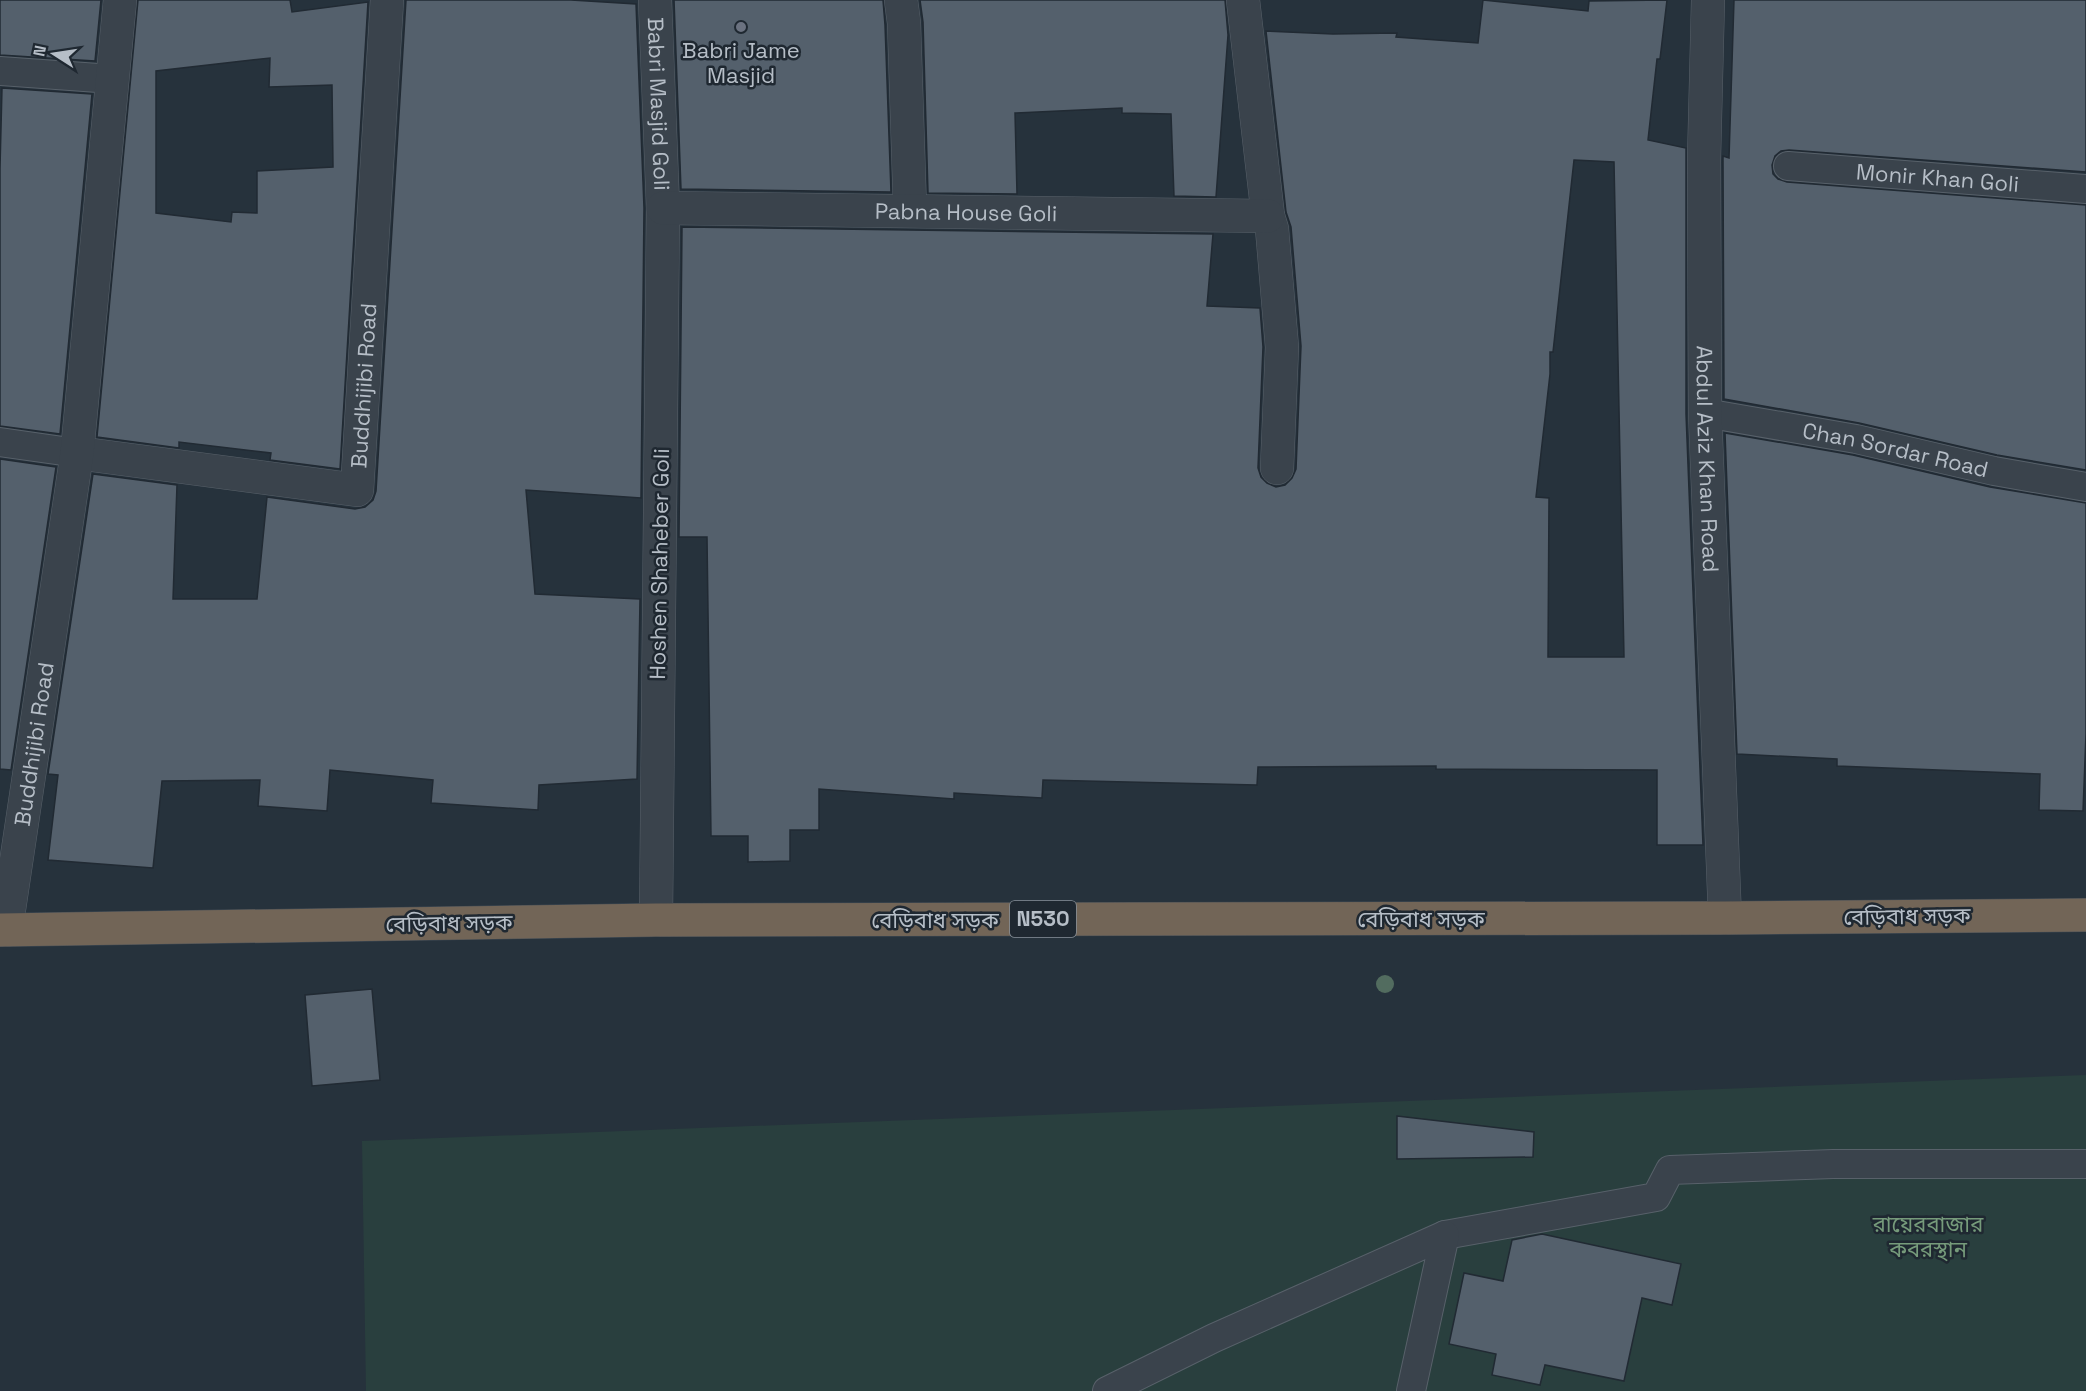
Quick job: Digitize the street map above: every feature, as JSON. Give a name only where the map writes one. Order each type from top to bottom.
[{"type":"highway","name":"বেড়িবাধ সড়ক","points":[[3,930],[656,920],[2086,915]]},
{"type":"street","name":"Buddhijibi Road","points":[[3,930],[77,453],[120,0]]},
{"type":"street","name":"Buddhijibi Road","points":[[77,453],[357,490],[387,0]]},
{"type":"street","name":"Babri Masjid Goli","points":[[655,0],[663,208]]},
{"type":"street","points":[[902,0],[910,210]]},
{"type":"street","points":[[1243,0],[1268,216],[1272,229],[1282,347],[1277,468]]},
{"type":"street","name":"Abdul Aziz Khan Road","points":[[1708,0],[1704,160],[1705,412],[1725,918]]},
{"type":"street","name":"Pabna House Goli","points":[[663,208],[1268,216]]},
{"type":"street","name":"Hoshen Shaheber Goli","points":[[656,920],[663,208]]},
{"type":"lane","points":[[0,71],[112,80]]},
{"type":"lane","name":"Monir Khan Goli","points":[[1788,166],[2086,189]]},
{"type":"lane","name":"Chan Sordar Road","points":[[1705,412],[1856,439],[1994,471],[2086,487]]},
{"type":"lane","points":[[0,442],[77,453]]},
{"type":"lane","points":[[1107,1391],[1214,1338],[1445,1235],[1656,1197],[1670,1170],[1833,1164],[2086,1164]]},
{"type":"lane","points":[[1411,1391],[1445,1235]]},
{"type":"green space","name":"রায়েরবাজার কবরস্থান","points":[[2086,1075],[2086,1391],[366,1391],[362,1141]]},
{"type":"building","points":[[0,0],[101,0],[95,61],[0,55]]},
{"type":"building","points":[[138,0],[290,0],[292,12],[368,2],[340,469],[270,460],[271,453],[179,442],[179,448],[97,437]],"holes":[[[270,58],[269,87],[332,85],[333,167],[257,171],[257,213],[232,212],[231,222],[156,213],[156,71]]]},
{"type":"building","points":[[406,0],[571,0],[636,4],[644,208],[641,498],[526,490],[535,594],[640,599],[637,779],[539,785],[538,810],[431,803],[433,780],[330,770],[327,811],[258,806],[260,780],[162,781],[153,868],[48,860],[58,775],[48,774],[93,474],[177,485],[173,599],[257,599],[267,497],[355,509],[365,507],[373,500],[376,491]]},
{"type":"building","points":[[674,0],[883,0],[891,192],[681,189]]},
{"type":"building","points":[[920,0],[1225,0],[1228,35],[1216,197],[1174,196],[1171,114],[1122,113],[1122,108],[1015,113],[1017,194],[928,193],[923,22]]},
{"type":"building","points":[[1483,0],[1588,11],[1589,1],[1667,0],[1660,59],[1657,59],[1648,140],[1686,148],[1686,414],[1703,845],[1657,845],[1657,770],[1436,769],[1436,766],[1258,767],[1257,785],[1043,780],[1042,798],[954,793],[954,799],[819,789],[819,830],[790,830],[790,861],[748,862],[748,836],[711,836],[707,537],[679,537],[682,227],[1213,234],[1207,306],[1260,308],[1263,347],[1258,468],[1261,477],[1267,483],[1276,487],[1285,485],[1292,478],[1296,469],[1301,346],[1291,227],[1286,212],[1266,31],[1333,34],[1397,33],[1396,37],[1478,43]],"holes":[[[1574,160],[1614,162],[1624,657],[1548,657],[1549,498],[1536,497],[1550,374],[1550,352],[1553,352]]]},
{"type":"building","points":[[1734,0],[2086,0],[2086,172],[1789,150],[1781,151],[1775,156],[1772,165],[1773,174],[1778,179],[1787,182],[2086,205],[2086,470],[1997,455],[1859,423],[1724,399],[1723,156],[1729,158]]},
{"type":"building","points":[[2,88],[92,94],[60,434],[0,426]]},
{"type":"building","points":[[1725,433],[1853,455],[1990,487],[2086,503],[2086,734],[2083,811],[2039,810],[2040,774],[1837,766],[1837,759],[1737,754]]},
{"type":"building","points":[[0,459],[56,467],[11,770],[0,769]]},
{"type":"building","points":[[372,989],[380,1080],[312,1086],[305,995]]},
{"type":"building","points":[[1397,1116],[1534,1132],[1533,1157],[1397,1159]]},
{"type":"building","points":[[1542,1234],[1681,1264],[1672,1305],[1642,1298],[1624,1381],[1545,1365],[1540,1385],[1492,1375],[1496,1354],[1449,1344],[1464,1273],[1503,1281],[1512,1240]]},
{"type":"place","name":"Babri Jame Masjid","points":[[741,27]]}]
